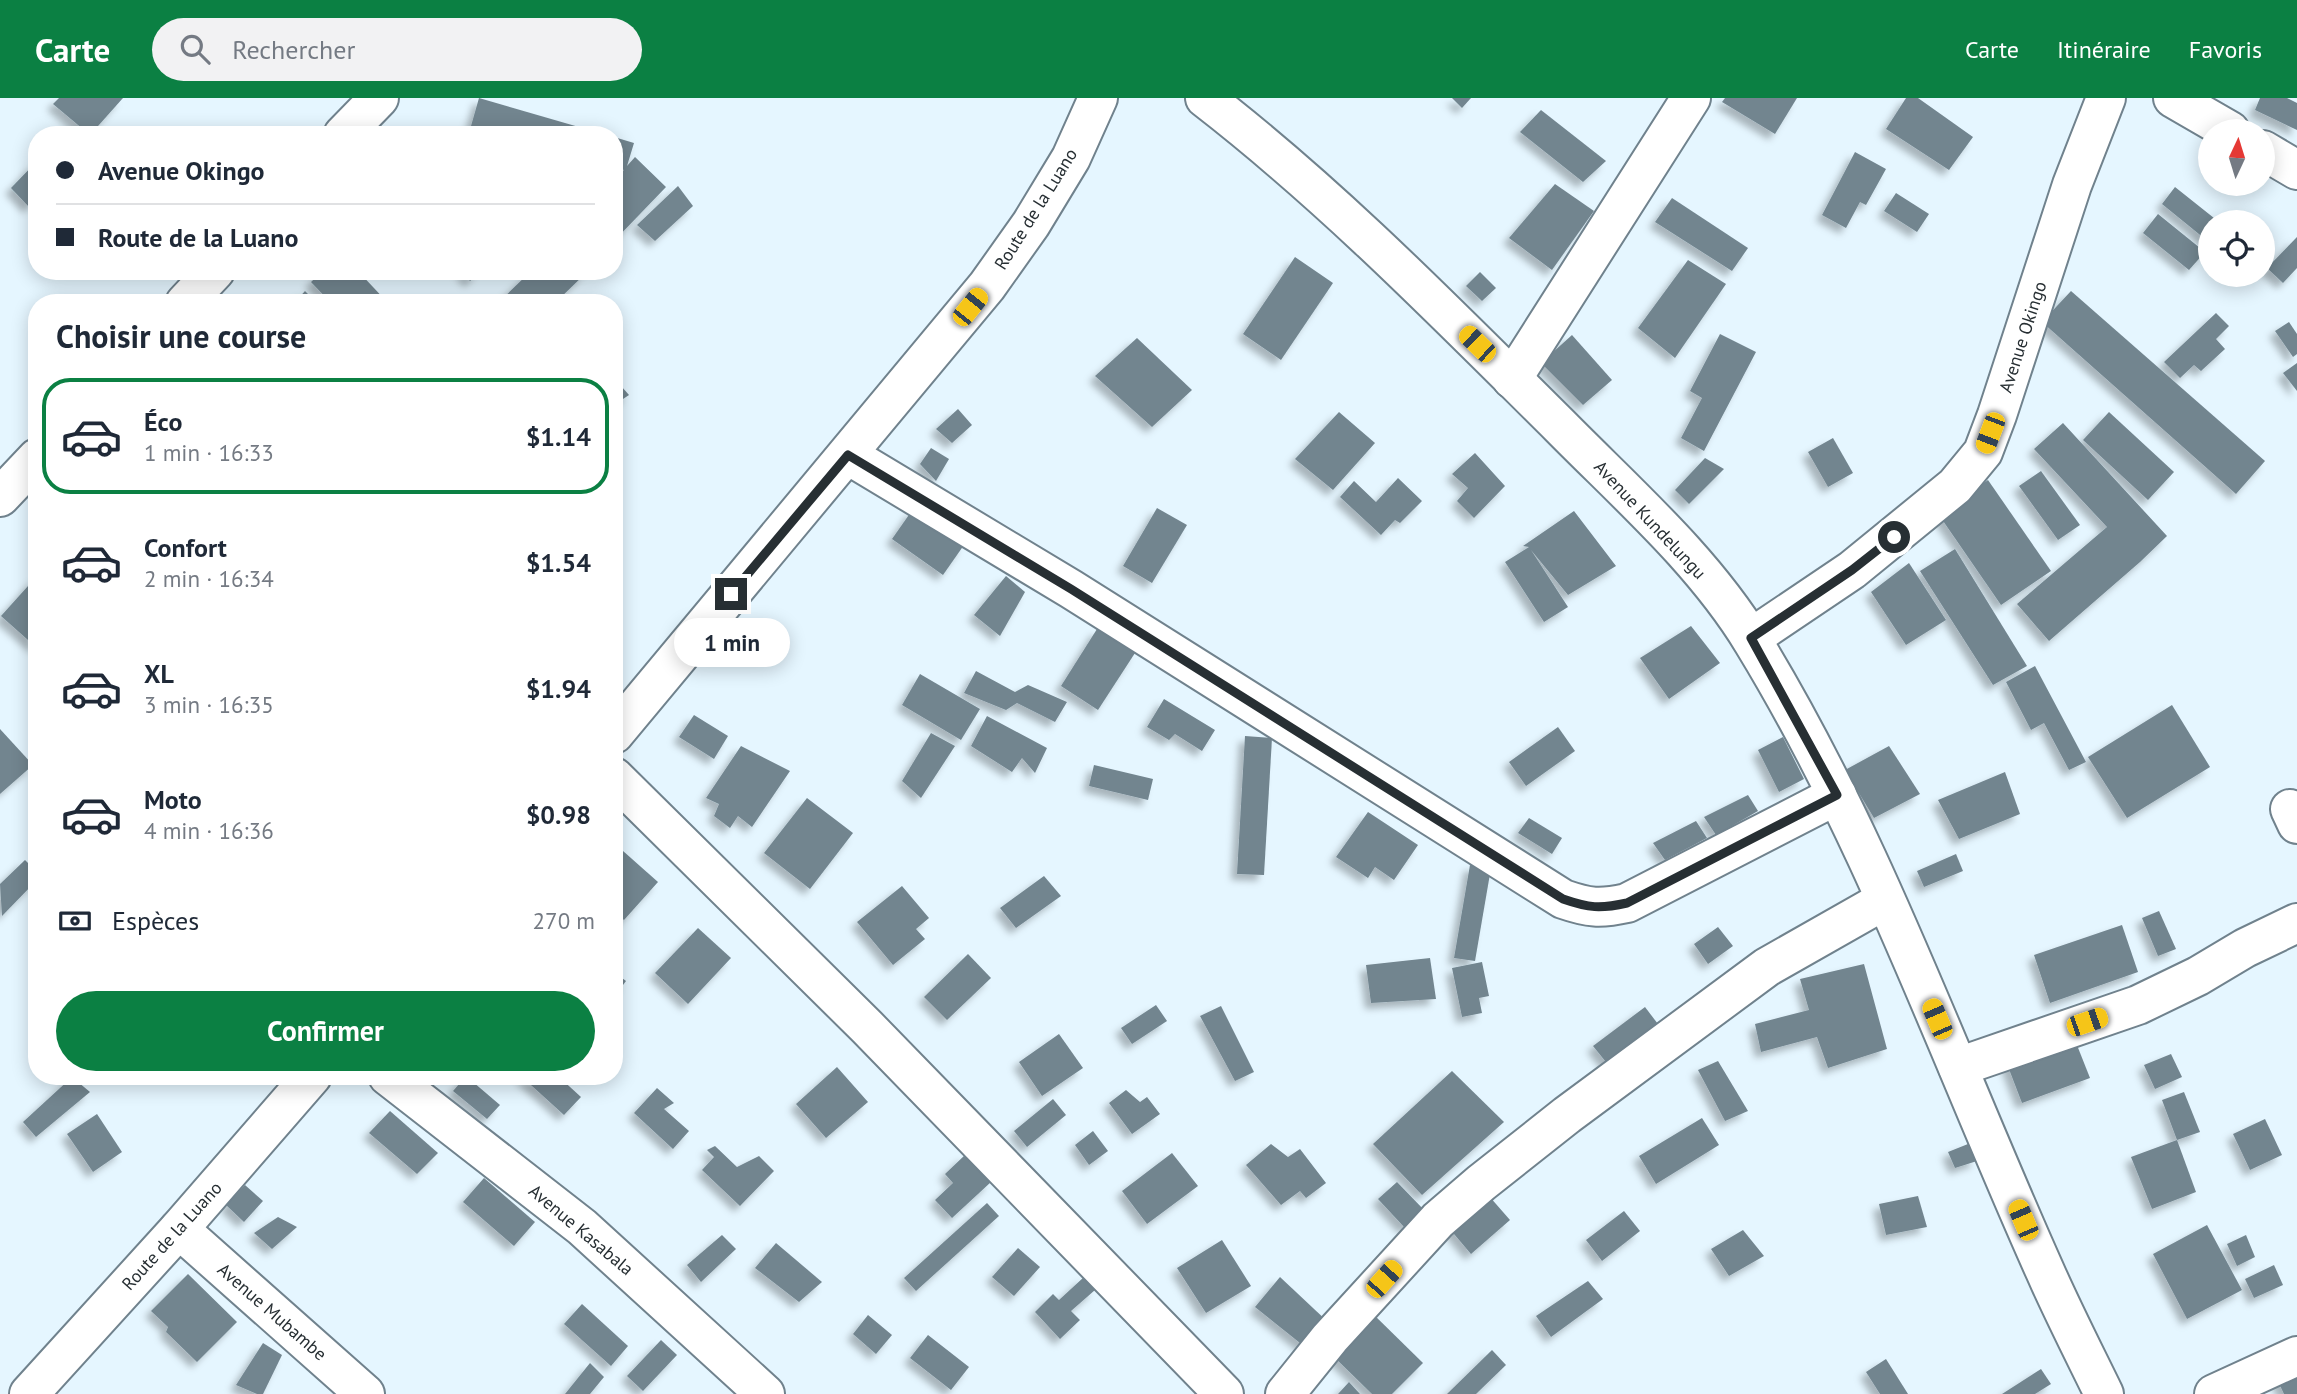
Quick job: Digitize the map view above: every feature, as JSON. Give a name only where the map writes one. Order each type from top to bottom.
[{"type":"street","points":[[352,126],[379,98]]},
{"type":"street","name":"Route de la Luano","points":[[623,723],[987,286],[1031,224],[1071,158],[1098,98]]},
{"type":"street","name":"Avenue Kundelungu","points":[[1205,98],[1261,142],[1371,241],[1512,379],[1671,537],[1751,638],[1837,795],[1958,1067],[2045,1272],[2104,1394]]},
{"type":"street","points":[[1512,379],[1691,98]]},
{"type":"street","name":"Avenue Okingo","points":[[1751,638],[1852,570],[1955,486],[1983,452],[2072,185],[2106,98]]},
{"type":"street","points":[[2173,98],[2209,119]]},
{"type":"street","points":[[2275,157],[2297,170]]},
{"type":"street","points":[[193,294],[207,280]]},
{"type":"street","points":[[848,455],[1071,589],[1563,899],[1586,907],[1603,908],[1627,903],[1837,795]]},
{"type":"street","points":[[0,497],[28,467]]},
{"type":"street","points":[[623,786],[867,1027],[1224,1394]]},
{"type":"street","points":[[1284,1394],[1330,1338],[1438,1220],[1481,1183],[1567,1115],[1767,967],[1885,900]]},
{"type":"street","points":[[1958,1067],[2138,1005],[2297,923]]},
{"type":"street","name":"Route de la Luano","points":[[29,1394],[179,1229],[304,1085]]},
{"type":"street","name":"Avenue Kasabala","points":[[400,1085],[582,1227],[765,1394]]},
{"type":"street","name":"Avenue Mubambe","points":[[179,1229],[365,1394]]},
{"type":"street","points":[[2214,1394],[2297,1356]]},
{"type":"building","points":[[59,98],[123,98],[98,126],[79,126],[53,104]]},
{"type":"building","points":[[479,98],[575,126],[471,126]]},
{"type":"building","points":[[1452,98],[1471,98],[1462,108]]},
{"type":"building","points":[[1725,98],[1797,98],[1775,134],[1722,102]]},
{"type":"building","points":[[1906,98],[1918,98],[1973,137],[1949,170],[1886,129]]},
{"type":"building","points":[[2260,98],[2287,98],[2297,103],[2297,130],[2275,119],[2255,110]]},
{"type":"building","points":[[1541,110],[1606,161],[1583,182],[1520,132]]},
{"type":"building","points":[[623,140],[634,143],[627,166],[635,157],[666,187],[623,232],[623,171]]},
{"type":"building","points":[[1855,152],[1886,169],[1866,205],[1860,202],[1846,228],[1822,215]]},
{"type":"building","points":[[28,170],[28,206],[11,188]]},
{"type":"building","points":[[1555,184],[1594,211],[1552,270],[1509,238]]},
{"type":"building","points":[[678,186],[693,206],[655,241],[637,225]]},
{"type":"building","points":[[2175,187],[2204,210],[2198,210],[2198,233],[2162,204]]},
{"type":"building","points":[[1896,193],[1929,214],[1917,232],[1884,211]]},
{"type":"building","points":[[1672,198],[1748,248],[1732,271],[1655,222]]},
{"type":"building","points":[[2158,214],[2198,246],[2198,260],[2189,270],[2143,233]]},
{"type":"building","points":[[2297,237],[2297,268],[2283,283],[2275,276],[2275,260]]},
{"type":"building","points":[[1295,257],[1333,283],[1281,360],[1243,334]]},
{"type":"building","points":[[1688,260],[1726,284],[1675,358],[1638,328]]},
{"type":"building","points":[[1480,272],[1496,288],[1482,301],[1466,286]]},
{"type":"building","points":[[366,280],[380,294],[322,294],[311,282]]},
{"type":"building","points":[[522,280],[579,280],[564,294],[507,294]]},
{"type":"building","points":[[2071,291],[2265,461],[2236,494],[2042,322]]},
{"type":"building","points":[[2216,313],[2229,326],[2216,339],[2225,349],[2201,371],[2194,365],[2180,378],[2164,362]]},
{"type":"building","points":[[2289,322],[2297,334],[2297,354],[2293,357],[2275,331]]},
{"type":"building","points":[[1720,334],[1756,352],[1704,451],[1681,438],[1702,398],[1690,391]]},
{"type":"building","points":[[1572,335],[1612,380],[1583,405],[1541,363]]},
{"type":"building","points":[[1137,338],[1192,390],[1152,427],[1095,376]]},
{"type":"building","points":[[2297,363],[2297,391],[2283,373]]},
{"type":"building","points":[[623,388],[629,395],[623,399]]},
{"type":"building","points":[[958,409],[972,425],[952,443],[936,429]]},
{"type":"building","points":[[1339,412],[1375,443],[1333,490],[1295,459]]},
{"type":"building","points":[[2109,412],[2174,472],[2148,500],[2083,440]]},
{"type":"building","points":[[2063,423],[2167,536],[2049,641],[2017,604],[2107,527],[2034,449]]},
{"type":"building","points":[[1833,438],[1853,473],[1828,487],[1808,452]]},
{"type":"building","points":[[931,448],[949,459],[936,481],[920,464]]},
{"type":"building","points":[[1475,453],[1505,486],[1474,518],[1457,501],[1468,488],[1452,474]]},
{"type":"building","points":[[1705,458],[1724,469],[1689,504],[1675,490]]},
{"type":"building","points":[[2041,471],[2080,525],[2058,540],[2019,486]]},
{"type":"building","points":[[1398,478],[1422,501],[1400,523],[1395,520],[1381,535],[1340,497],[1354,481],[1376,502]]},
{"type":"building","points":[[1988,480],[2051,571],[2001,605],[1939,515]]},
{"type":"building","points":[[1157,508],[1187,525],[1152,583],[1123,566]]},
{"type":"building","points":[[913,509],[964,545],[943,575],[892,539]]},
{"type":"building","points":[[1574,511],[1616,566],[1568,595],[1531,550],[1568,607],[1544,622],[1505,562],[1529,547],[1523,546]]},
{"type":"building","points":[[1955,549],[2027,666],[1993,685],[1920,571]]},
{"type":"building","points":[[1909,563],[1946,620],[1906,645],[1871,592]]},
{"type":"building","points":[[1006,576],[1025,592],[1000,636],[974,615]]},
{"type":"building","points":[[28,586],[28,640],[1,616]]},
{"type":"building","points":[[1691,626],[1720,663],[1669,699],[1640,658]]},
{"type":"building","points":[[1097,629],[1135,653],[1098,710],[1061,686]]},
{"type":"building","points":[[2035,666],[2086,762],[2069,770],[2044,723],[2031,730],[2006,682]]},
{"type":"building","points":[[976,671],[1015,692],[1028,685],[1067,702],[1055,722],[1017,703],[1006,710],[964,693]]},
{"type":"building","points":[[920,674],[980,709],[961,740],[902,705]]},
{"type":"building","points":[[1164,699],[1215,730],[1202,751],[1175,734],[1169,740],[1147,727]]},
{"type":"building","points":[[2172,705],[2210,767],[2127,818],[2088,757]]},
{"type":"building","points":[[694,715],[728,736],[714,759],[679,737]]},
{"type":"building","points":[[987,716],[1047,748],[1035,773],[1022,758],[1012,772],[971,746]]},
{"type":"building","points":[[1558,727],[1575,751],[1526,786],[1509,762]]},
{"type":"building","points":[[0,729],[28,760],[28,769],[0,794]]},
{"type":"building","points":[[931,733],[955,746],[921,798],[902,781]]},
{"type":"building","points":[[1245,736],[1272,738],[1264,875],[1237,874]]},
{"type":"building","points":[[1783,737],[1804,779],[1779,792],[1758,750]]},
{"type":"building","points":[[741,746],[790,771],[752,827],[738,816],[730,828],[714,816],[719,804],[706,798]]},
{"type":"building","points":[[1889,746],[1920,794],[1874,818],[1845,770]]},
{"type":"building","points":[[1094,765],[1153,779],[1148,800],[1089,786]]},
{"type":"building","points":[[2005,772],[2020,814],[1959,839],[1938,800]]},
{"type":"building","points":[[1748,795],[1758,811],[1716,835],[1704,817]]},
{"type":"building","points":[[807,798],[853,833],[810,889],[764,853]]},
{"type":"building","points":[[1368,812],[1418,845],[1394,880],[1375,867],[1368,878],[1336,857]]},
{"type":"building","points":[[1529,818],[1562,838],[1552,854],[1518,833]]},
{"type":"building","points":[[1696,821],[1707,838],[1665,860],[1653,843]]},
{"type":"building","points":[[623,851],[658,882],[623,919]]},
{"type":"building","points":[[1956,854],[1963,871],[1924,887],[1917,871]]},
{"type":"building","points":[[25,860],[28,863],[28,889],[2,916],[0,884]]},
{"type":"building","points":[[1470,865],[1491,868],[1475,961],[1454,958]]},
{"type":"building","points":[[1044,876],[1061,896],[1016,928],[1000,908]]},
{"type":"building","points":[[902,886],[929,918],[916,929],[925,939],[893,965],[857,922]]},
{"type":"building","points":[[2159,911],[2176,949],[2158,956],[2142,918]]},
{"type":"building","points":[[2122,925],[2138,972],[2050,1003],[2034,955]]},
{"type":"building","points":[[1718,927],[1733,946],[1708,964],[1694,944]]},
{"type":"building","points":[[698,928],[731,958],[688,1004],[655,973]]},
{"type":"building","points":[[968,954],[991,978],[947,1020],[924,997]]},
{"type":"building","points":[[1430,958],[1436,999],[1371,1003],[1366,965]]},
{"type":"building","points":[[1482,962],[1489,996],[1479,998],[1482,1013],[1462,1017],[1452,968]]},
{"type":"building","points":[[1864,964],[1887,1049],[1828,1068],[1817,1037],[1761,1052],[1755,1024],[1809,1010],[1800,979]]},
{"type":"building","points":[[1156,1005],[1167,1021],[1132,1044],[1121,1028]]},
{"type":"building","points":[[1221,1006],[1254,1072],[1235,1081],[1200,1016]]},
{"type":"building","points":[[1645,1007],[1661,1028],[1610,1067],[1593,1046]]},
{"type":"building","points":[[2071,1030],[2090,1078],[2022,1103],[2004,1056]]},
{"type":"building","points":[[1059,1034],[1083,1068],[1042,1096],[1019,1062]]},
{"type":"building","points":[[2171,1054],[2182,1077],[2155,1089],[2144,1065]]},
{"type":"building","points":[[1718,1061],[1748,1111],[1725,1121],[1698,1070]]},
{"type":"building","points":[[837,1067],[868,1102],[826,1138],[796,1104]]},
{"type":"building","points":[[1452,1071],[1504,1122],[1422,1195],[1373,1144]]},
{"type":"building","points":[[63,1085],[82,1085],[90,1092],[36,1137],[23,1122]]},
{"type":"building","points":[[458,1085],[477,1085],[500,1105],[487,1119],[453,1091]]},
{"type":"building","points":[[531,1085],[568,1085],[581,1097],[564,1115]]},
{"type":"building","points":[[657,1088],[674,1103],[664,1109],[689,1131],[673,1149],[634,1113]]},
{"type":"building","points":[[1126,1090],[1140,1102],[1147,1097],[1160,1114],[1132,1134],[1109,1103]]},
{"type":"building","points":[[2184,1092],[2200,1132],[2177,1140],[2162,1100]]},
{"type":"building","points":[[1053,1099],[1066,1115],[1027,1147],[1014,1131]]},
{"type":"building","points":[[390,1111],[438,1153],[417,1174],[369,1133]]},
{"type":"building","points":[[97,1114],[122,1152],[93,1172],[67,1134]]},
{"type":"building","points":[[1702,1118],[1719,1145],[1656,1184],[1639,1156]]},
{"type":"building","points":[[2265,1119],[2282,1155],[2250,1170],[2233,1134]]},
{"type":"building","points":[[1093,1131],[1108,1151],[1089,1165],[1075,1145]]},
{"type":"building","points":[[2177,1140],[2196,1192],[2152,1209],[2131,1157]]},
{"type":"building","points":[[1271,1144],[1288,1157],[1300,1149],[1326,1183],[1306,1198],[1300,1191],[1281,1205],[1246,1165]]},
{"type":"building","points":[[1968,1144],[1977,1161],[1955,1168],[1948,1152]]},
{"type":"building","points":[[715,1146],[737,1167],[759,1156],[774,1171],[740,1206],[702,1170],[714,1157],[707,1150]]},
{"type":"building","points":[[1172,1153],[1198,1186],[1147,1224],[1122,1191]]},
{"type":"building","points":[[965,1155],[991,1182],[952,1218],[935,1200],[953,1183],[945,1174]]},
{"type":"building","points":[[484,1178],[535,1222],[514,1246],[463,1202]]},
{"type":"building","points":[[1397,1182],[1426,1212],[1405,1228],[1378,1199]]},
{"type":"building","points":[[245,1185],[263,1201],[244,1222],[226,1205]]},
{"type":"building","points":[[1482,1188],[1510,1220],[1471,1254],[1443,1221]]},
{"type":"building","points":[[1918,1196],[1927,1227],[1886,1235],[1879,1204]]},
{"type":"building","points":[[987,1203],[999,1216],[916,1291],[904,1278]]},
{"type":"building","points":[[1624,1211],[1640,1231],[1602,1261],[1586,1240]]},
{"type":"building","points":[[278,1217],[297,1227],[272,1249],[254,1233]]},
{"type":"building","points":[[2207,1225],[2242,1290],[2187,1319],[2153,1254]]},
{"type":"building","points":[[1743,1230],[1764,1256],[1729,1276],[1711,1249]]},
{"type":"building","points":[[722,1235],[736,1249],[701,1282],[687,1265]]},
{"type":"building","points":[[2246,1235],[2255,1257],[2237,1266],[2227,1244]]},
{"type":"building","points":[[1222,1240],[1251,1286],[1206,1313],[1177,1268]]},
{"type":"building","points":[[776,1243],[822,1282],[799,1302],[755,1268]]},
{"type":"building","points":[[1018,1248],[1040,1267],[1014,1296],[992,1277]]},
{"type":"building","points":[[2274,1265],[2283,1285],[2254,1298],[2245,1279]]},
{"type":"building","points":[[188,1274],[237,1322],[197,1362],[166,1332],[168,1327],[151,1311]]},
{"type":"building","points":[[1084,1277],[1095,1290],[1071,1311],[1080,1320],[1060,1339],[1035,1312],[1053,1294],[1059,1300]]},
{"type":"building","points":[[1280,1277],[1329,1323],[1305,1347],[1255,1307]]},
{"type":"building","points":[[1588,1281],[1603,1299],[1551,1337],[1536,1316]]},
{"type":"building","points":[[582,1304],[628,1346],[611,1366],[564,1324]]},
{"type":"building","points":[[1370,1311],[1423,1363],[1392,1394],[1372,1394],[1329,1352]]},
{"type":"building","points":[[868,1315],[892,1335],[876,1354],[853,1334]]},
{"type":"building","points":[[928,1335],[969,1367],[951,1390],[910,1358]]},
{"type":"building","points":[[661,1340],[677,1355],[643,1391],[627,1376]]},
{"type":"building","points":[[263,1343],[282,1355],[263,1394],[257,1394],[236,1385]]},
{"type":"building","points":[[1492,1350],[1506,1365],[1476,1394],[1447,1394]]},
{"type":"building","points":[[1886,1359],[1908,1394],[1880,1394],[1866,1372]]},
{"type":"building","points":[[590,1363],[604,1377],[590,1394],[565,1394]]},
{"type":"building","points":[[2297,1367],[2297,1394],[2284,1394],[2276,1377]]},
{"type":"building","points":[[2041,1369],[2051,1384],[2035,1394],[2002,1394]]},
{"type":"building","points":[[1349,1382],[1360,1394],[1338,1394]]},
{"type":"route","points":[[731,594],[848,455],[1071,589],[1563,899],[1586,907],[1603,908],[1627,903],[1837,795],[1751,638],[1852,570],[1894,537]]}]
